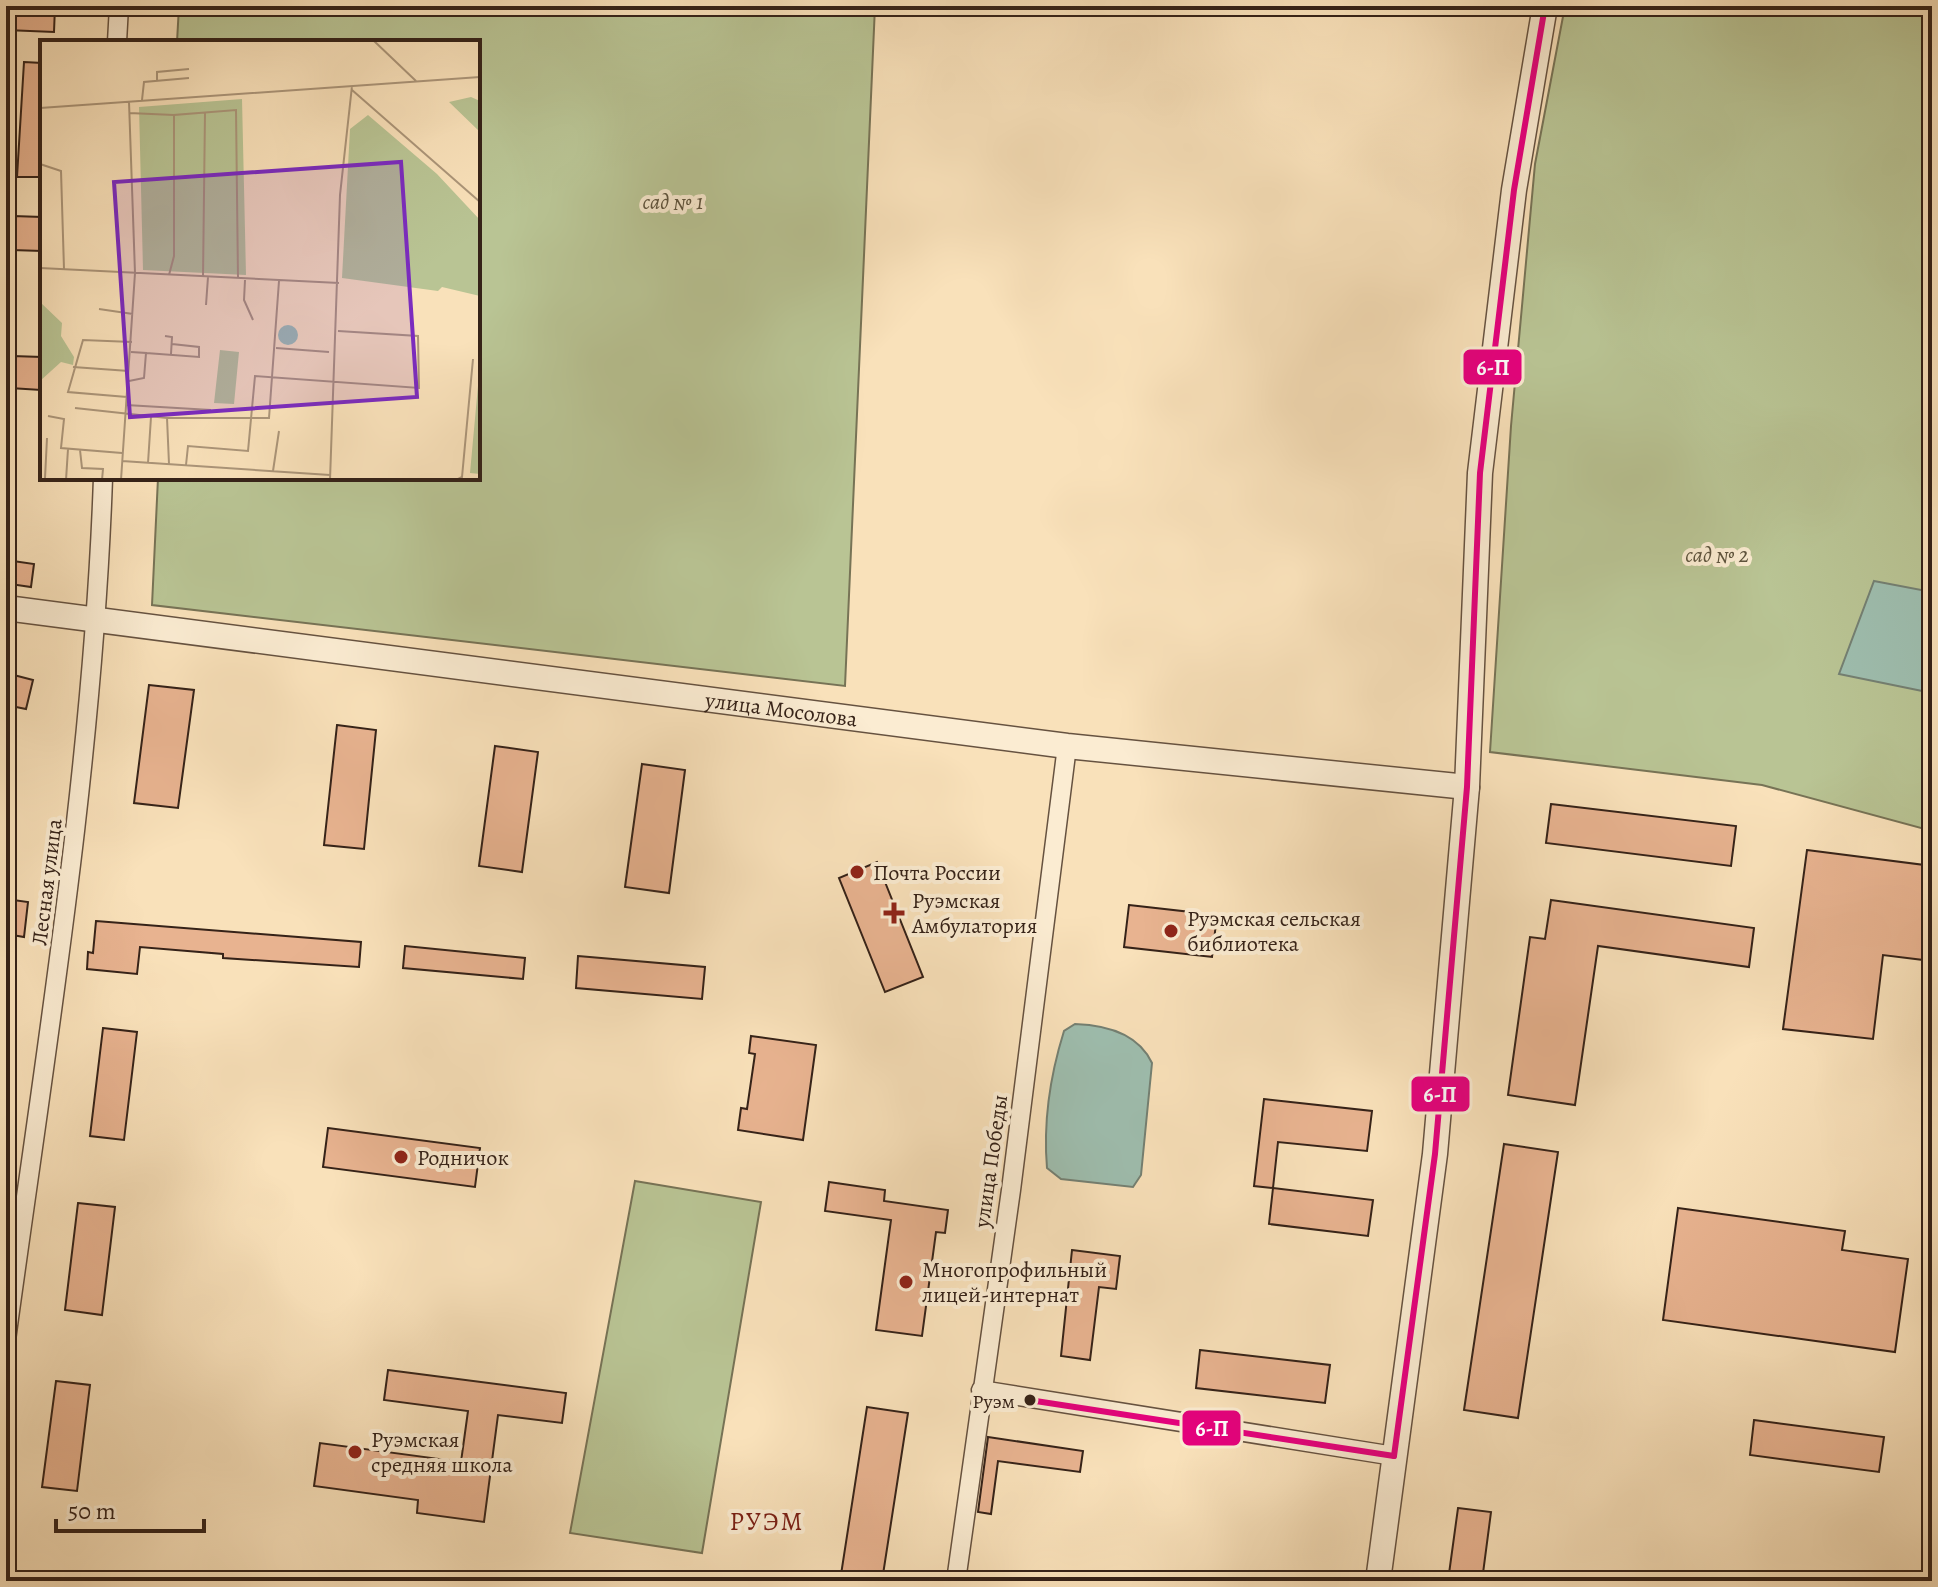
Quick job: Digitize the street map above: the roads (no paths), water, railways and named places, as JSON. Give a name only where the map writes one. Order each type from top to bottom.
[{"type":"street","points":[[117,40],[119,6]]},
{"type":"street","points":[[1378,1581],[1435,1154],[1467,787],[1480,473],[1514,190],[1545,6]]},
{"type":"street","name":"Лесная улица","points":[[6,1340],[69,896],[97,619],[103,480]]},
{"type":"street","name":"улица Мосолова","points":[[6,608],[1067,746],[1467,787]]},
{"type":"street","name":"улица Победы","points":[[956,1581],[1011,1190],[1067,746]]},
{"type":"street","points":[[981,1390],[1394,1456]]},
{"type":"place","name":"Почта России","points":[[857,872]]},
{"type":"place","name":"Руэмская Амбулатория","points":[[894,913]]},
{"type":"place","name":"Руэмская сельская библиотека","points":[[1171,931]]},
{"type":"place","name":"Родничок","points":[[401,1157]]},
{"type":"place","name":"Многопрофильный лицей-интернат","points":[[906,1282]]},
{"type":"place","name":"Руэм","points":[[1030,1400]]},
{"type":"place","name":"Руэмская средняя школа","points":[[355,1452]]},
{"type":"district","name":"РУЭМ","points":[[767,1521]]},
{"type":"park label","name":"сад № 1","points":[[673,201]]},
{"type":"park label","name":"сад № 2","points":[[1717,554]]}]
